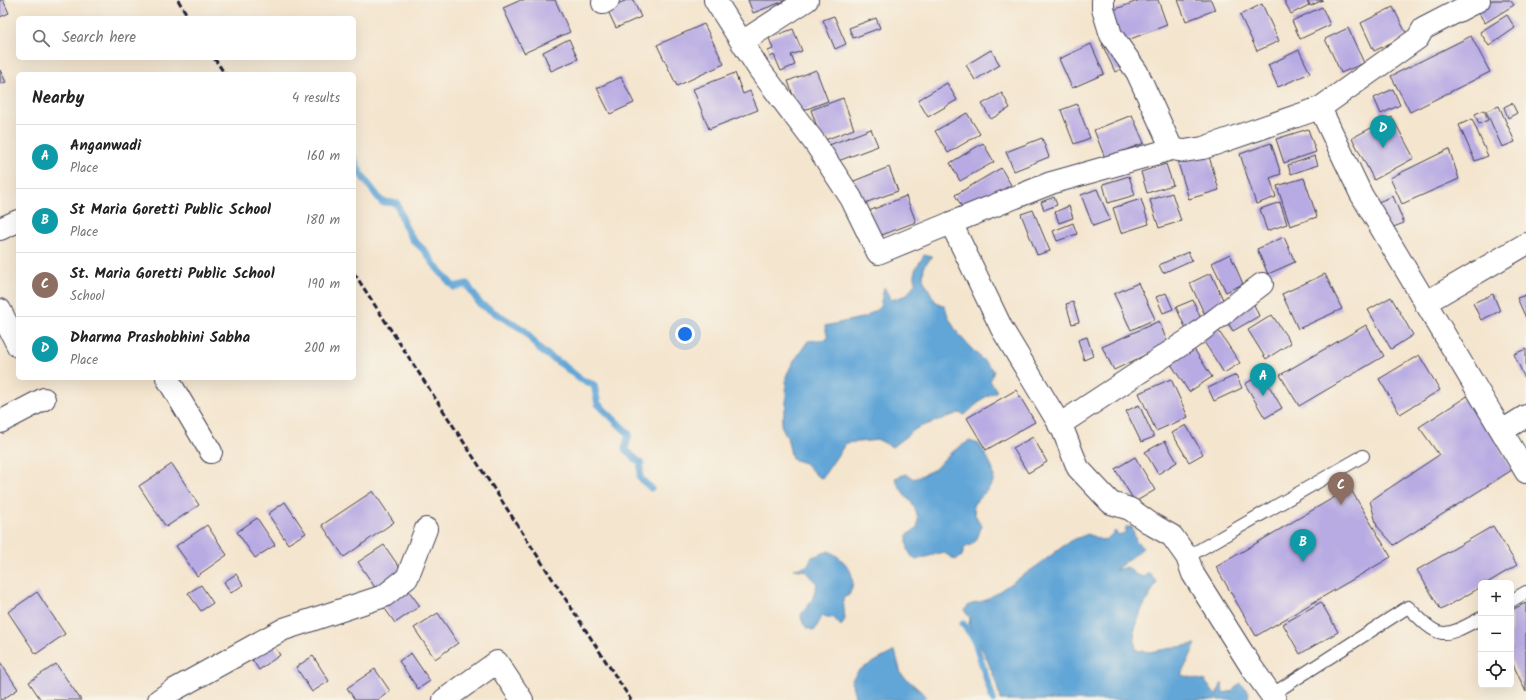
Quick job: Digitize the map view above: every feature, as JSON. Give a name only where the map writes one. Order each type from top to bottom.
[{"type":"street","points":[[715,0],[759,69],[816,143],[843,186],[878,253],[1051,183],[1172,149],[1184,151],[1202,148],[1320,108],[1418,38],[1423,29],[1480,0]]},
{"type":"street","points":[[742,42],[807,0]]},
{"type":"street","points":[[1103,0],[1103,9],[1111,35],[1137,72],[1172,149]]},
{"type":"street","points":[[1320,108],[1361,194],[1526,472]]},
{"type":"street","points":[[0,229],[16,222]]},
{"type":"street","points":[[951,224],[1002,329],[1059,425],[1078,468],[1111,503],[1130,509],[1151,524],[1172,536],[1187,557],[1193,574],[1252,668],[1273,697]]},
{"type":"street","points":[[1425,303],[1526,244]]},
{"type":"street","points":[[1059,425],[1190,339],[1262,284]]},
{"type":"street","points":[[0,310],[16,342]]},
{"type":"street","points":[[168,380],[211,452]]},
{"type":"street","points":[[0,422],[44,400]]},
{"type":"street","points":[[1502,432],[1526,416]]},
{"type":"street","points":[[170,697],[284,629],[384,596],[407,578],[426,529]]},
{"type":"street","points":[[444,700],[497,662],[522,700]]},
{"type":"lane","points":[[1187,557],[1364,456]]},
{"type":"lane","points":[[1514,599],[1526,592]]},
{"type":"lane","points":[[1273,697],[1408,607],[1430,628],[1441,634],[1456,632],[1478,620]]},
{"type":"water","points":[[924,255],[932,257],[924,266],[923,279],[935,301],[945,307],[953,326],[965,342],[994,371],[990,381],[997,391],[982,399],[965,415],[959,413],[917,428],[892,447],[879,440],[846,443],[822,478],[817,476],[805,463],[792,459],[787,437],[781,425],[786,406],[786,377],[792,364],[808,341],[828,339],[825,326],[866,317],[880,307],[884,287],[891,300],[907,295],[915,283],[915,270]]},
{"type":"water","points":[[969,441],[979,444],[988,458],[994,475],[994,480],[988,490],[973,505],[975,515],[982,526],[978,537],[975,542],[964,548],[962,556],[955,560],[943,552],[916,560],[909,552],[907,546],[907,535],[917,528],[917,513],[895,478],[906,474],[914,479],[935,469],[949,454]]},
{"type":"water","points":[[1126,527],[1132,527],[1136,541],[1143,548],[1115,570],[1127,567],[1135,574],[1143,577],[1149,573],[1157,582],[1141,611],[1134,632],[1136,650],[1149,652],[1196,644],[1181,675],[1205,681],[1216,696],[1222,683],[1223,693],[1232,691],[1240,683],[1249,692],[1248,700],[1000,700],[999,692],[992,672],[983,650],[969,625],[970,618],[964,610],[969,605],[986,600],[1037,566],[1070,541],[1088,534],[1101,540],[1107,539],[1115,531],[1118,535],[1125,533]]},
{"type":"water","points":[[829,551],[841,559],[850,570],[853,582],[852,588],[849,595],[843,598],[845,619],[841,626],[834,618],[822,616],[815,630],[812,630],[805,626],[801,615],[812,600],[817,584],[806,571],[794,569],[807,566],[812,557]]},
{"type":"water","points":[[895,651],[901,674],[926,696],[922,700],[856,700],[851,681],[859,670]]},
{"type":"building","points":[[0,0],[3,0],[9,13],[0,17]]},
{"type":"building","points":[[521,0],[555,0],[570,32],[524,53],[503,8]]},
{"type":"building","points":[[627,0],[633,0],[641,17],[616,28],[607,9]]},
{"type":"building","points":[[748,0],[787,0],[753,13]]},
{"type":"building","points":[[1140,0],[1158,0],[1167,25],[1120,43],[1108,12]]},
{"type":"building","points":[[1178,0],[1211,0],[1215,10],[1186,21]]},
{"type":"building","points":[[1284,0],[1306,0],[1309,5],[1291,14]]},
{"type":"building","points":[[1308,0],[1323,0],[1310,6]]},
{"type":"building","points":[[1492,0],[1510,0],[1514,5],[1485,23],[1477,10]]},
{"type":"building","points":[[1262,4],[1279,41],[1257,51],[1240,15]]},
{"type":"building","points":[[1322,7],[1330,25],[1300,39],[1292,21]]},
{"type":"building","points":[[1393,7],[1407,35],[1374,51],[1361,23]]},
{"type":"building","points":[[1507,15],[1515,28],[1489,46],[1480,32]]},
{"type":"building","points":[[834,16],[846,44],[835,49],[823,20]]},
{"type":"building","points":[[876,18],[880,28],[853,38],[849,28]]},
{"type":"building","points":[[704,24],[724,64],[677,86],[657,45]]},
{"type":"building","points":[[1348,28],[1364,63],[1341,73],[1325,39]]},
{"type":"building","points":[[793,29],[802,51],[791,55],[795,65],[781,71],[774,55],[770,57],[768,51],[773,49],[769,38]]},
{"type":"building","points":[[1471,36],[1490,72],[1410,112],[1391,76]]},
{"type":"building","points":[[569,39],[578,59],[551,71],[543,52]]},
{"type":"building","points":[[1110,40],[1123,68],[1115,72],[1102,44]]},
{"type":"building","points":[[1091,44],[1104,74],[1072,88],[1059,59]]},
{"type":"building","points":[[991,50],[1000,65],[975,80],[966,65]]},
{"type":"building","points":[[1299,50],[1310,73],[1278,87],[1268,65]]},
{"type":"building","points":[[0,70],[6,82],[0,84]]},
{"type":"building","points":[[816,70],[828,101],[799,112],[788,81]]},
{"type":"building","points":[[735,73],[743,94],[750,91],[758,110],[709,129],[693,89]]},
{"type":"building","points":[[621,77],[634,103],[610,114],[597,88]]},
{"type":"building","points":[[947,83],[957,100],[928,117],[918,100]]},
{"type":"building","points":[[1393,89],[1400,105],[1381,114],[1374,98]]},
{"type":"building","points":[[1002,93],[1010,108],[991,119],[982,104]]},
{"type":"building","points":[[843,98],[854,129],[822,141],[811,110]]},
{"type":"building","points":[[1512,103],[1517,113],[1508,118],[1504,107]]},
{"type":"building","points":[[1077,104],[1090,138],[1074,144],[1061,110]]},
{"type":"building","points":[[1499,106],[1515,142],[1502,147],[1486,111]]},
{"type":"building","points":[[1484,110],[1488,120],[1479,124],[1475,114]]},
{"type":"building","points":[[967,113],[980,134],[948,153],[935,131]]},
{"type":"building","points":[[1132,115],[1144,143],[1105,158],[1094,130]]},
{"type":"building","points":[[1392,117],[1414,158],[1374,180],[1352,138]]},
{"type":"building","points":[[1472,119],[1488,156],[1475,161],[1459,125]]},
{"type":"building","points":[[871,129],[878,146],[830,164],[824,147]]},
{"type":"building","points":[[1308,129],[1316,152],[1284,163],[1276,139]]},
{"type":"building","points":[[1042,138],[1049,157],[1014,171],[1006,152]]},
{"type":"building","points":[[983,143],[994,162],[960,181],[950,163]]},
{"type":"building","points":[[1271,143],[1281,174],[1270,178],[1276,197],[1256,204],[1240,154]]},
{"type":"building","points":[[1449,149],[1459,179],[1402,204],[1390,178]]},
{"type":"building","points":[[1208,153],[1219,190],[1189,199],[1178,163]]},
{"type":"building","points":[[1315,156],[1318,165],[1291,174],[1288,165]]},
{"type":"building","points":[[1166,164],[1173,185],[1147,193],[1141,172]]},
{"type":"building","points":[[889,167],[898,191],[862,204],[854,181]]},
{"type":"building","points":[[1001,168],[1011,185],[965,212],[955,195]]},
{"type":"building","points":[[1129,176],[1135,195],[1108,203],[1103,184]]},
{"type":"building","points":[[1304,178],[1317,217],[1290,226],[1277,186]]},
{"type":"building","points":[[1097,189],[1110,220],[1093,226],[1081,195]]},
{"type":"building","points":[[1172,193],[1181,221],[1159,228],[1150,200]]},
{"type":"building","points":[[906,196],[916,222],[874,238],[864,213]]},
{"type":"building","points":[[1393,196],[1404,223],[1388,229],[1378,202]]},
{"type":"building","points":[[1054,197],[1057,205],[1044,210],[1041,202]]},
{"type":"building","points":[[1141,199],[1149,224],[1121,233],[1113,208]]},
{"type":"building","points":[[1280,202],[1287,224],[1267,231],[1260,209]]},
{"type":"building","points":[[1069,206],[1073,218],[1059,223],[1055,212]]},
{"type":"building","points":[[1033,210],[1050,251],[1037,255],[1021,214]]},
{"type":"building","points":[[1073,223],[1077,234],[1057,241],[1053,231]]},
{"type":"building","points":[[1284,237],[1295,262],[1268,274],[1257,249]]},
{"type":"building","points":[[1188,252],[1192,260],[1163,273],[1159,265]]},
{"type":"building","points":[[1230,254],[1243,284],[1226,292],[1212,263]]},
{"type":"building","points":[[1211,273],[1225,304],[1204,313],[1190,283]]},
{"type":"building","points":[[1325,274],[1342,309],[1298,329],[1282,294]]},
{"type":"building","points":[[1138,283],[1155,319],[1131,330],[1114,294]]},
{"type":"building","points":[[1166,293],[1173,309],[1163,313],[1156,297]]},
{"type":"building","points":[[1493,294],[1500,311],[1481,320],[1473,303]]},
{"type":"building","points":[[1526,295],[1526,318],[1517,298]]},
{"type":"building","points":[[1391,297],[1413,335],[1391,349],[1368,310]]},
{"type":"building","points":[[1193,300],[1202,321],[1186,329],[1176,307]]},
{"type":"building","points":[[1252,300],[1259,316],[1233,331],[1224,317]]},
{"type":"building","points":[[1073,302],[1079,322],[1072,324],[1066,304]]},
{"type":"building","points":[[1272,315],[1291,343],[1266,359],[1248,330]]},
{"type":"building","points":[[1159,321],[1168,344],[1114,370],[1102,347]]},
{"type":"building","points":[[1366,325],[1384,356],[1299,406],[1280,375]]},
{"type":"building","points":[[1216,327],[1240,363],[1224,373],[1201,337]]},
{"type":"building","points":[[1087,337],[1093,356],[1084,360],[1078,340]]},
{"type":"building","points":[[1192,346],[1212,377],[1189,392],[1169,361]]},
{"type":"building","points":[[1526,349],[1526,381],[1514,354]]},
{"type":"building","points":[[1419,355],[1440,390],[1400,414],[1379,379]]},
{"type":"building","points":[[1262,374],[1282,408],[1265,418],[1245,384]]},
{"type":"building","points":[[1236,375],[1242,388],[1214,401],[1208,388]]},
{"type":"building","points":[[1171,379],[1188,417],[1156,431],[1139,393]]},
{"type":"building","points":[[1016,390],[1035,422],[986,450],[967,418]]},
{"type":"building","points":[[1469,395],[1512,470],[1394,545],[1377,526],[1370,501],[1439,455],[1419,427]]},
{"type":"building","points":[[1139,405],[1154,437],[1141,442],[1126,411]]},
{"type":"building","points":[[1186,425],[1203,454],[1189,462],[1172,433]]},
{"type":"building","points":[[1033,437],[1047,462],[1028,473],[1013,448]]},
{"type":"building","points":[[1165,441],[1177,462],[1158,474],[1145,452]]},
{"type":"building","points":[[1135,457],[1155,490],[1135,502],[1115,469]]},
{"type":"building","points":[[172,464],[199,505],[166,527],[139,486]]},
{"type":"building","points":[[1350,488],[1391,557],[1256,636],[1216,567]]},
{"type":"building","points":[[373,491],[394,522],[344,557],[322,525]]},
{"type":"building","points":[[285,502],[306,533],[288,544],[268,514]]},
{"type":"building","points":[[257,518],[275,545],[255,558],[237,532]]},
{"type":"building","points":[[207,525],[227,555],[197,576],[176,546]]},
{"type":"building","points":[[1493,526],[1517,565],[1492,580],[1478,580],[1478,589],[1441,610],[1417,570]]},
{"type":"building","points":[[384,545],[404,574],[378,592],[358,562]]},
{"type":"building","points":[[236,574],[243,585],[231,593],[224,582]]},
{"type":"building","points":[[201,585],[213,603],[201,611],[188,593]]},
{"type":"building","points":[[408,590],[420,606],[395,623],[383,606]]},
{"type":"building","points":[[37,592],[65,634],[36,654],[8,612]]},
{"type":"building","points":[[1321,602],[1338,632],[1300,654],[1283,624]]},
{"type":"building","points":[[1526,603],[1526,692],[1514,666],[1514,609]]},
{"type":"building","points":[[438,613],[458,643],[435,659],[414,628]]},
{"type":"building","points":[[270,640],[280,655],[259,670],[249,655]]},
{"type":"building","points":[[411,653],[430,681],[418,689],[399,661]]},
{"type":"building","points":[[313,656],[329,681],[312,692],[296,667]]},
{"type":"building","points":[[0,662],[18,689],[2,700],[0,700]]},
{"type":"building","points":[[56,664],[81,700],[41,700],[29,682]]},
{"type":"building","points":[[375,669],[390,691],[378,700],[355,700],[347,688]]},
{"type":"waterway","points":[[356,162],[362,176],[382,202],[397,203],[405,226],[413,240],[424,250],[437,268],[454,287],[467,284],[480,304],[524,330],[540,350],[563,365],[580,379],[594,385],[598,404],[629,434],[625,449],[641,464],[640,478],[651,488]]},
{"type":"waterway","points":[[963,624],[974,638],[993,700]]},
{"type":"railway","points":[[178,0],[188,16]]},
{"type":"railway","points":[[215,60],[224,72]]},
{"type":"railway","points":[[356,276],[631,700]]},
{"type":"place","name":"Dharma Prashobhini Sabha","points":[[1383,148]]},
{"type":"place","name":"Anganwadi","points":[[1263,396]]},
{"type":"place","name":"St. Maria Goretti Public School","points":[[1341,505]]},
{"type":"place","name":"St Maria Goretti Public School","points":[[1303,562]]}]
